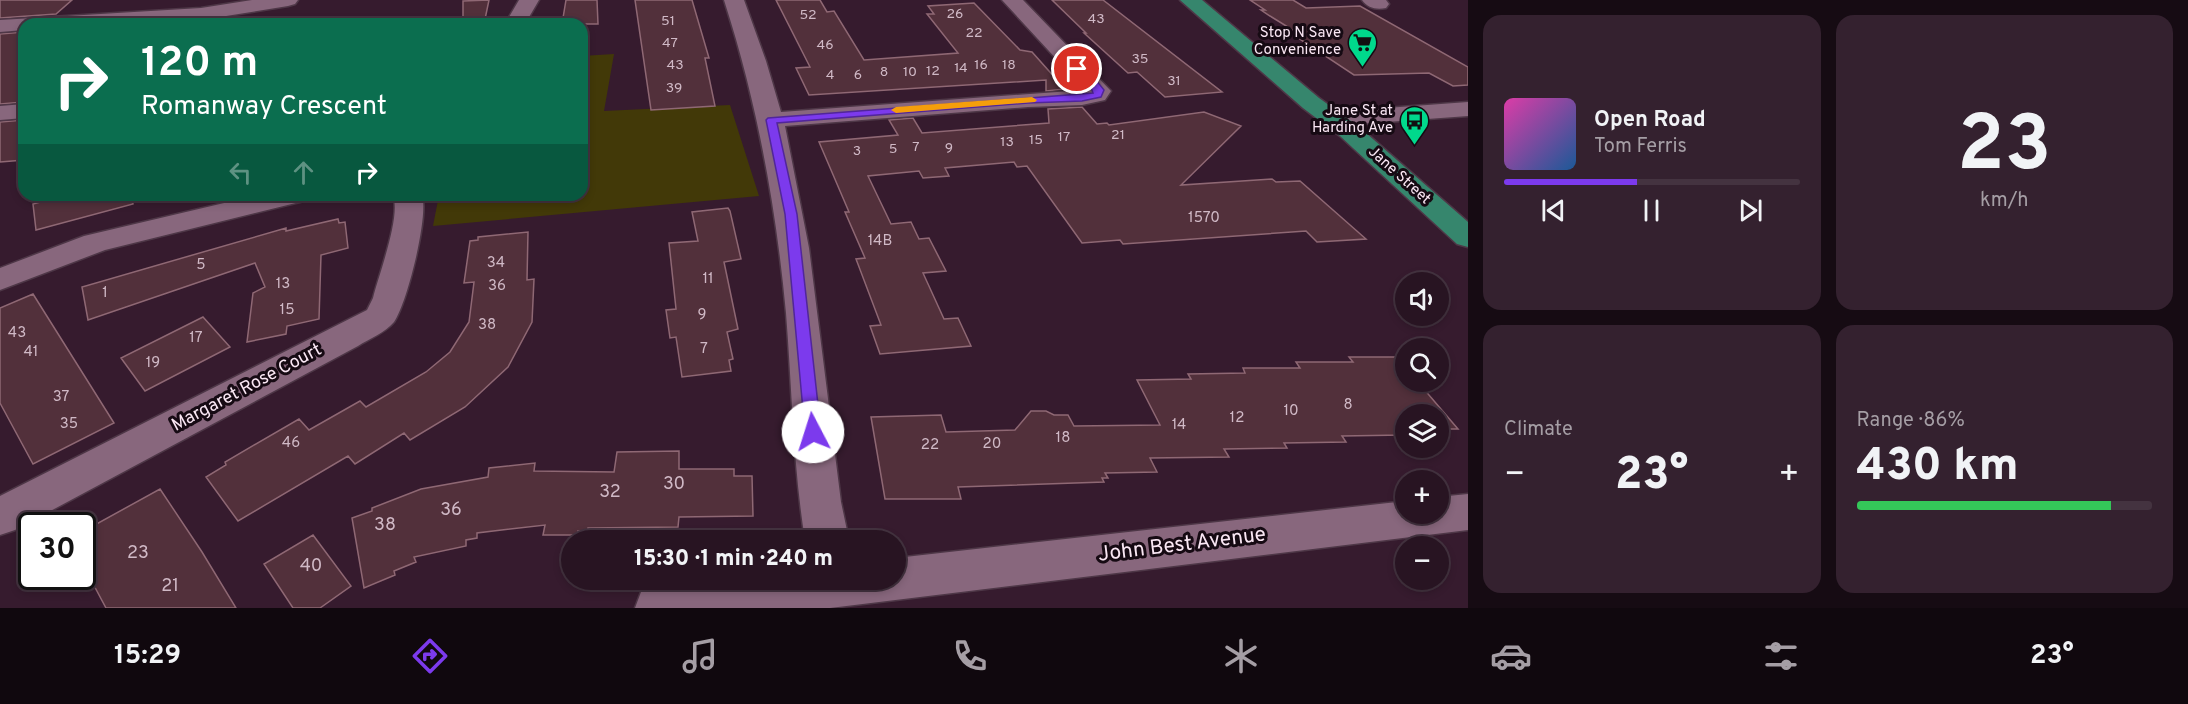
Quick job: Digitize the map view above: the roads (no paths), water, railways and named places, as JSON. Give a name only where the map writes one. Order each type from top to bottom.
[{"type":"main road","name":"Jane Street","points":[[1190,0],[1332,119],[1468,238]]},
{"type":"street","points":[[133,18],[201,14],[252,3],[288,0]]},
{"type":"street","points":[[518,18],[529,0]]},
{"type":"street","points":[[734,0],[749,42],[771,120],[791,214],[820,502],[825,530]]},
{"type":"street","points":[[771,120],[1028,100],[1082,98],[1097,95],[1099,90],[1094,83],[1077,69],[1012,0]]},
{"type":"street","points":[[0,26],[18,24]]},
{"type":"street","points":[[1332,119],[1468,109]]},
{"type":"street","points":[[0,113],[18,112]]},
{"type":"street","points":[[0,280],[95,243],[269,201]]},
{"type":"street","name":"Margaret Rose Court","points":[[0,517],[346,337],[380,316],[389,298],[410,214],[409,201]]},
{"type":"street","name":"John Best Avenue","points":[[906,578],[1468,512]]},
{"type":"street","name":"John Best Avenue","points":[[658,608],[781,590]]},
{"type":"place","name":"Stop N Save Convenience","points":[[1362,68]]},
{"type":"place","name":"Jane St at Harding Ave","points":[[1414,146]]}]
